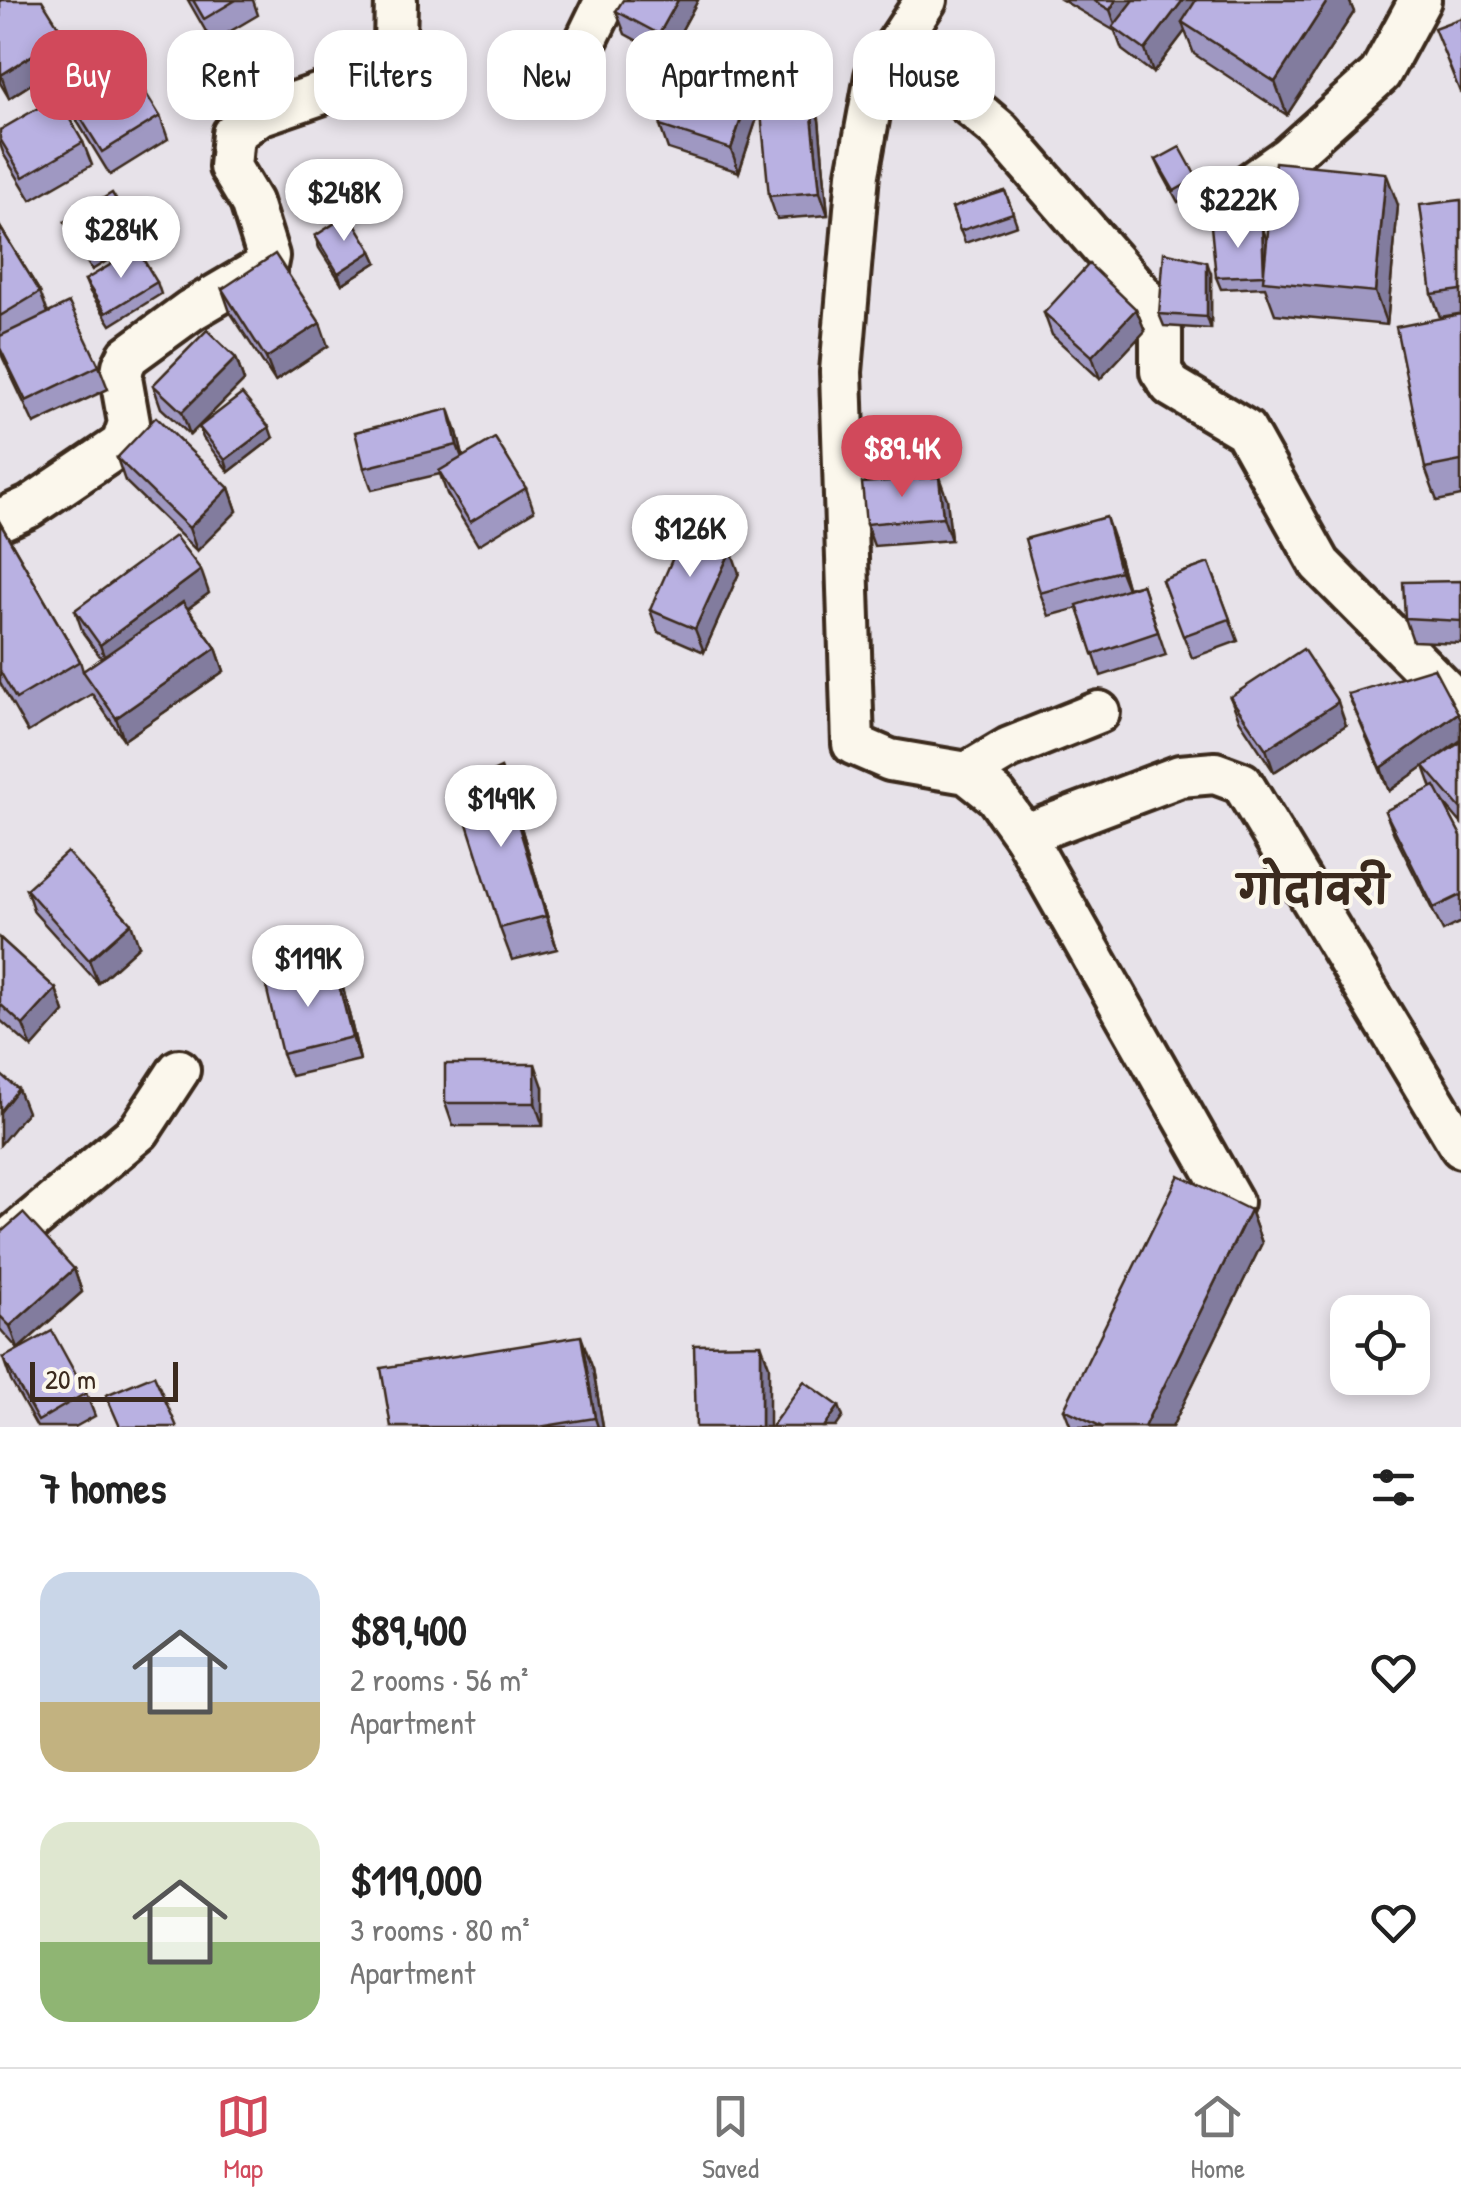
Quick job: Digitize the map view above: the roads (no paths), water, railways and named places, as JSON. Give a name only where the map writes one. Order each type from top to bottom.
[{"type":"street","points":[[0,520],[29,508],[122,444],[129,423],[121,378],[128,356],[191,310],[266,266],[268,256],[251,202],[230,166],[234,134],[259,114],[362,80],[396,45],[396,0]]},
{"type":"street","points":[[591,30],[606,0]]},
{"type":"street","points":[[906,30],[926,0]]},
{"type":"street","points":[[1223,203],[1288,157],[1380,74],[1420,0]]},
{"type":"street","points":[[868,120],[858,174],[841,372],[853,744],[890,760],[967,773],[996,796],[1024,834],[1232,1202]]},
{"type":"street","points":[[987,120],[1140,292],[1161,331],[1161,371],[1171,386],[1244,430],[1320,564],[1461,706]]},
{"type":"street","points":[[967,773],[1009,748],[1099,712]]},
{"type":"street","points":[[1024,834],[1180,776],[1215,773],[1242,784],[1461,1147]]},
{"type":"street","points":[[0,1247],[140,1131],[178,1070]]},
{"type":"district","name":"गोदावरी","points":[[1313,889]]}]
